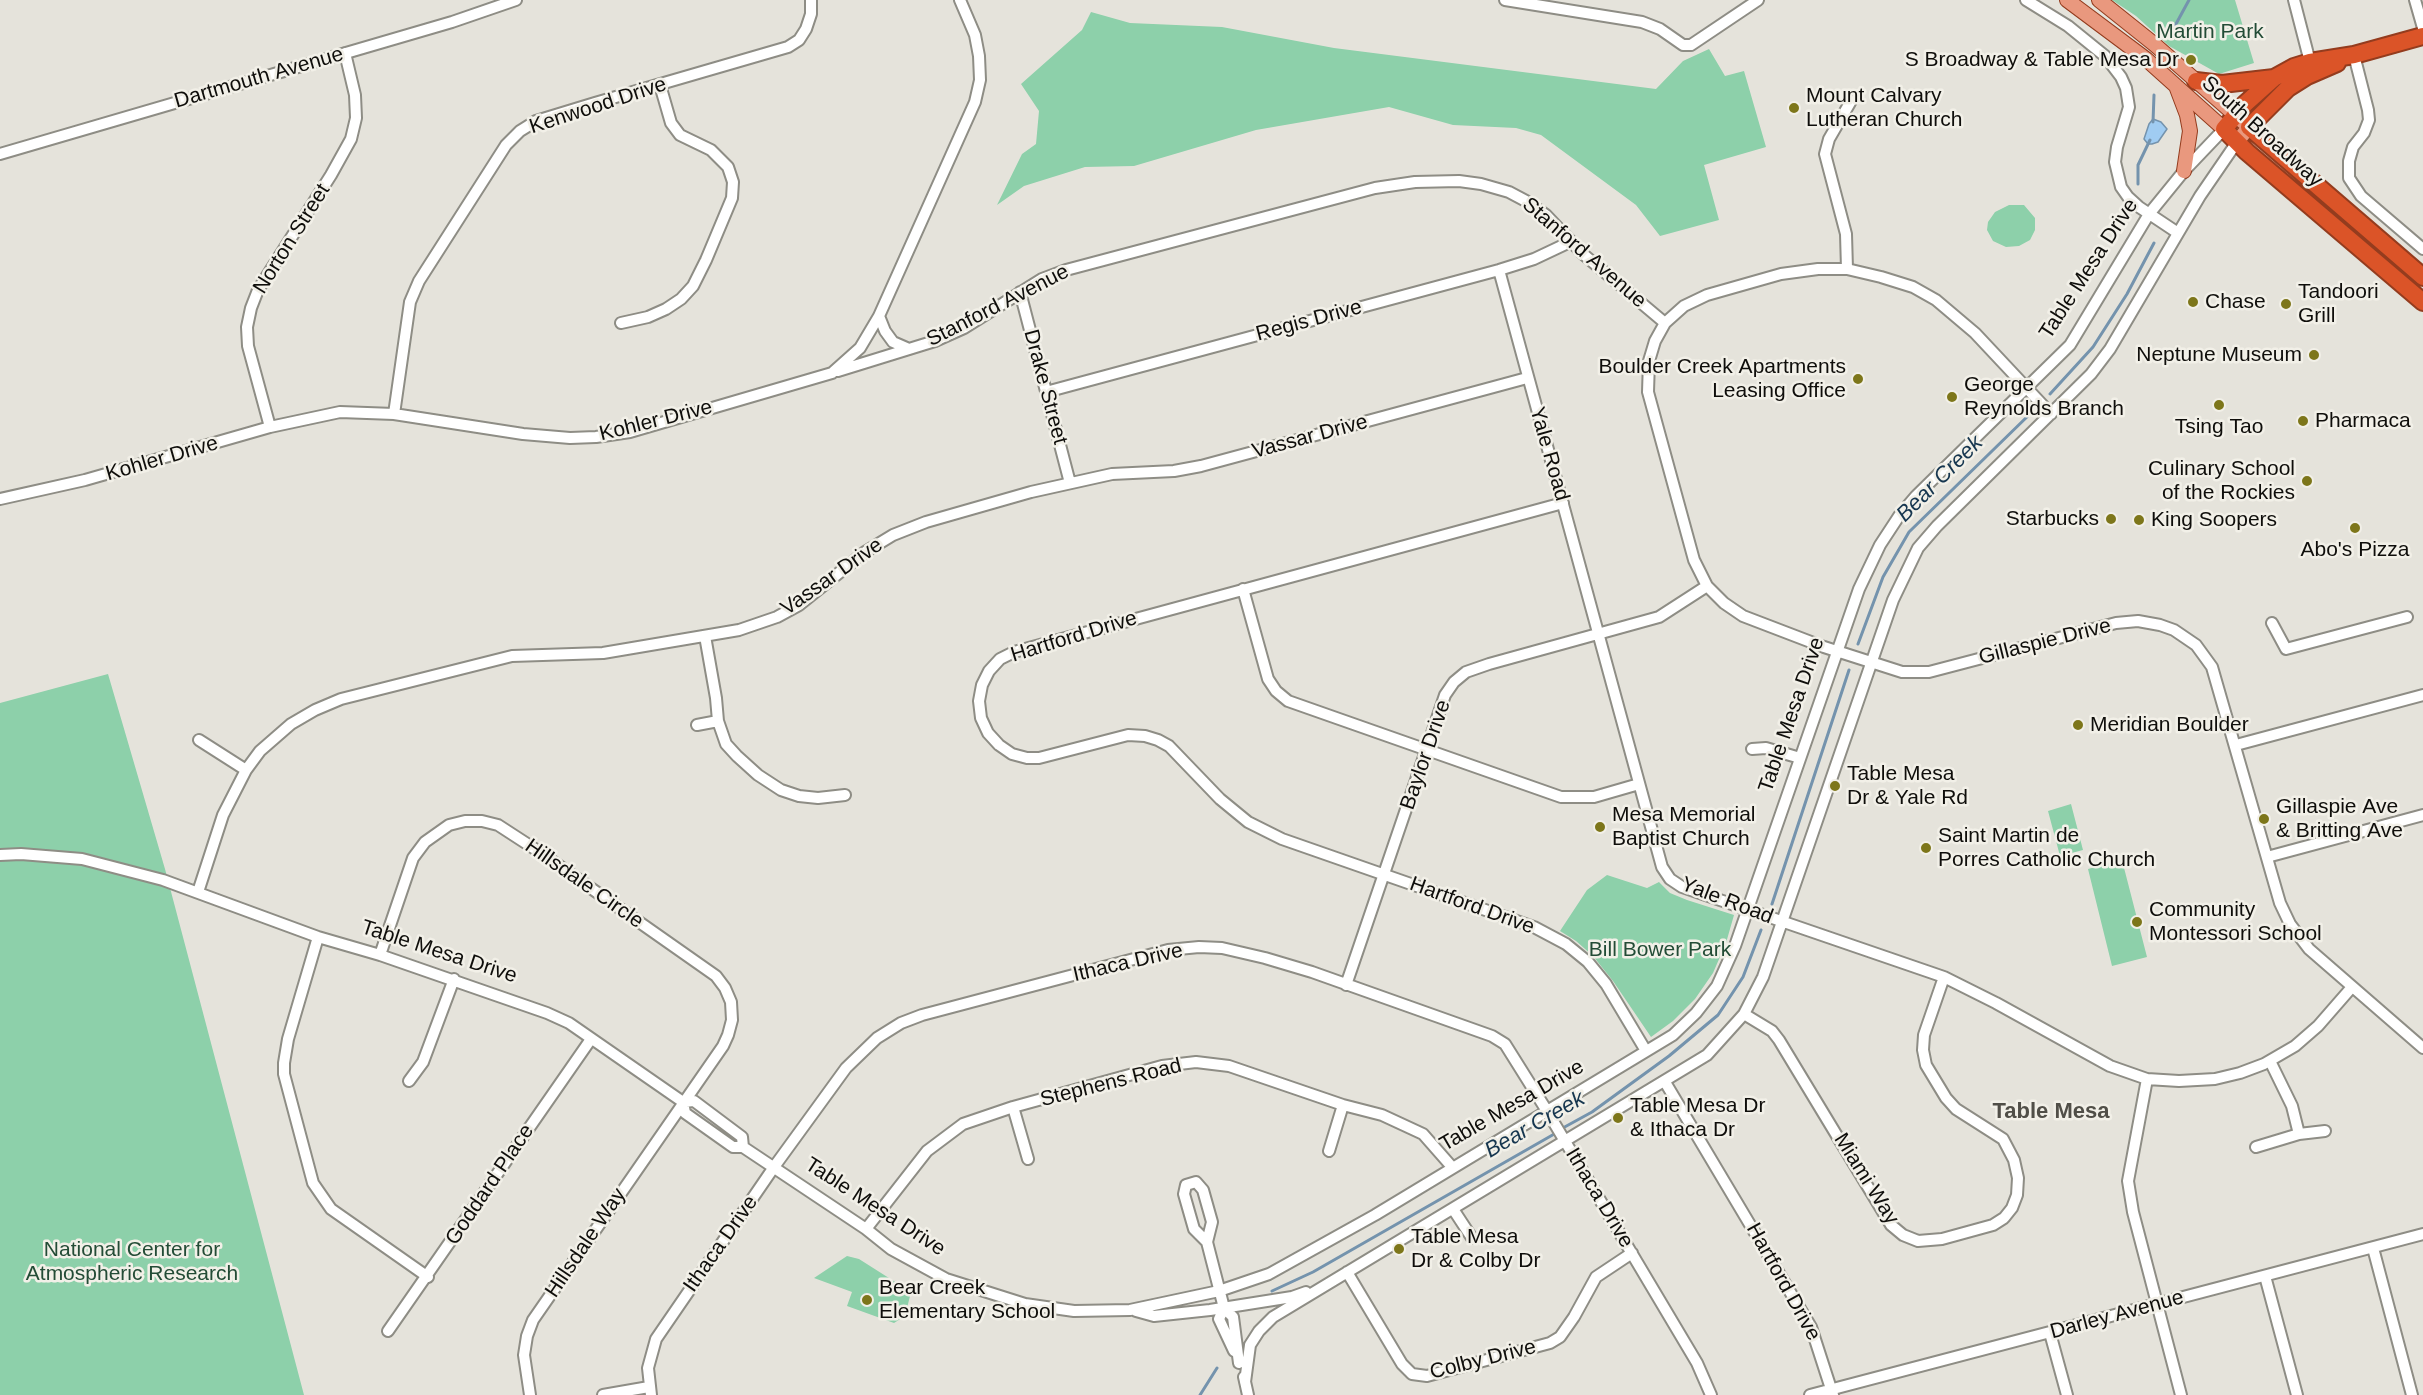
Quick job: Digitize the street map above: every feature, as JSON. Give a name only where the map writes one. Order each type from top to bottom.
[{"type":"highway","name":"Table Mesa Drive","points":[[2224,129],[2274,78],[2294,67],[2354,55],[2423,36]]},
{"type":"highway","name":"Table Mesa Drive","points":[[2249,127],[2288,88],[2307,76],[2354,55]]},
{"type":"highway","points":[[2196,81],[2222,84],[2274,78]]},
{"type":"highway","name":"South Broadway","points":[[2249,127],[2423,277]]},
{"type":"highway","name":"South Broadway","points":[[2224,129],[2423,302]]},
{"type":"main road","name":"South Broadway","points":[[2067,0],[2146,59],[2224,129]]},
{"type":"main road","name":"South Broadway","points":[[2099,0],[2132,25],[2249,127]]},
{"type":"main road","points":[[2175,85],[2190,131],[2184,171]]},
{"type":"main road","name":"Table Mesa Drive","points":[[2237,142],[2249,127]]},
{"type":"street","name":"Dartmouth Avenue","points":[[0,154],[345,53],[516,0]]},
{"type":"street","name":"Kenwood Drive","points":[[394,414],[410,302],[419,281],[506,145],[520,131],[536,121],[788,47],[799,40],[806,28],[811,14],[811,0]]},
{"type":"street","name":"Kohler Drive","points":[[0,499],[85,480],[270,427],[340,411],[394,414],[524,434],[570,438],[596,437],[630,432],[832,373],[860,348],[879,316],[975,102],[980,80],[979,56],[972,25],[960,0]]},
{"type":"street","points":[[1505,0],[1538,2],[1642,22],[1660,29],[1683,45],[1691,45],[1758,0]]},
{"type":"street","points":[[2026,0],[2068,26],[2105,56],[2121,77],[2126,88],[2129,107],[2117,147],[2115,162],[2118,176],[2128,197],[2178,233]]},
{"type":"street","points":[[2294,0],[2310,62]]},
{"type":"street","points":[[2415,0],[2423,28]]},
{"type":"street","name":"Norton Street","points":[[270,427],[248,346],[247,327],[258,290],[349,145],[356,118],[355,95],[345,53]]},
{"type":"street","points":[[2354,55],[2368,110],[2368,120],[2364,133],[2353,147],[2349,161],[2349,178],[2361,196],[2423,249]]},
{"type":"street","points":[[621,323],[648,317],[666,309],[681,299],[693,286],[732,198],[733,182],[728,166],[711,150],[680,135],[671,123],[660,85]]},
{"type":"street","points":[[1847,269],[1846,234],[1825,154],[1829,139],[1851,102]]},
{"type":"street","name":"Table Mesa Drive","points":[[0,855],[21,854],[82,859],[163,880],[318,937],[454,979],[548,1013],[569,1023],[682,1102],[685,1113],[733,1147],[743,1147],[774,1167],[866,1229],[891,1249],[932,1272],[994,1296],[1025,1304],[1074,1311],[1130,1310],[1219,1291],[1269,1274],[1307,1254],[1452,1167],[1550,1116],[1673,1035],[1696,1013],[1717,986],[1729,961],[1868,567],[1899,516],[1933,478],[2070,345],[2149,214],[2184,171],[2224,129]]},
{"type":"street","name":"Table Mesa Drive","points":[[1245,1382],[1250,1345],[1259,1331],[1273,1317],[1453,1209],[1562,1138],[1665,1082],[1707,1055],[1744,1014],[1763,977],[1784,922],[1893,600],[1918,548],[1937,526],[2091,374],[2110,349],[2178,233],[2223,160],[2237,142]]},
{"type":"street","name":"Stanford Avenue","points":[[832,373],[935,341],[964,328],[1042,279],[1066,270],[1375,188],[1415,182],[1459,181],[1509,192],[1526,201],[1546,215],[1570,242],[1665,323],[1684,306],[1707,295],[1781,274],[1818,269],[1847,269],[1914,288],[1936,300],[1961,319],[2051,414]]},
{"type":"street","name":"Regis Drive","points":[[1046,392],[1499,270],[1534,259],[1570,242]]},
{"type":"street","name":"Yale Road","points":[[1499,270],[1662,867],[1670,879],[1682,888],[1944,977],[2110,1066],[2146,1079],[2179,1082],[2215,1079],[2240,1073],[2270,1061],[2295,1046],[2318,1026],[2352,987]]},
{"type":"street","name":"Drake Street","points":[[1020,292],[1070,483]]},
{"type":"street","points":[[879,316],[885,332],[893,342],[909,349]]},
{"type":"street","name":"Gillaspie Drive","points":[[1665,323],[1655,341],[1649,361],[1648,392],[1694,560],[1707,586],[1724,603],[1743,616],[1902,672],[1929,672],[2116,623],[2138,621],[2175,630],[2191,641],[2205,655],[2212,667],[2280,903],[2290,924],[2309,949],[2423,1048]]},
{"type":"street","name":"Vassar Drive","points":[[198,892],[223,815],[246,770],[260,751],[291,724],[341,699],[512,656],[574,656],[603,653],[739,630],[777,617],[791,609],[866,552],[893,535],[926,522],[1112,474],[1174,471],[1201,466],[1527,378]]},
{"type":"street","name":"Hartford Drive","points":[[1563,503],[1014,652],[1000,659],[989,671],[982,685],[979,701],[981,718],[988,733],[999,745],[1012,754],[1028,758],[1040,758],[1128,735],[1145,736],[1158,740],[1169,746],[1220,799],[1248,822],[1299,846],[1534,927],[1566,944],[1588,962],[1606,984],[1646,1051]]},
{"type":"street","name":"Baylor Drive","points":[[1346,985],[1445,695],[1454,682],[1466,672],[1489,663],[1659,617],[1707,586]]},
{"type":"street","points":[[1243,589],[1268,679],[1276,691],[1298,706],[1561,797],[1594,797],[1639,784]]},
{"type":"street","points":[[2272,623],[2286,649],[2407,616]]},
{"type":"street","points":[[705,636],[717,698],[718,721],[726,744],[736,756],[758,775],[781,790],[818,798],[844,795]]},
{"type":"street","points":[[2236,746],[2423,695]]},
{"type":"street","points":[[697,725],[718,721]]},
{"type":"street","points":[[199,740],[246,770]]},
{"type":"street","points":[[1752,749],[1766,748],[1800,758]]},
{"type":"street","points":[[2267,857],[2422,818]]},
{"type":"street","name":"Hillsdale Circle","points":[[380,955],[413,858],[425,842],[449,825],[465,820],[498,825],[538,850],[716,976],[725,987],[731,1002],[732,1020],[728,1035],[682,1102]]},
{"type":"street","points":[[318,937],[288,1039],[284,1063],[287,1086],[313,1183],[331,1209],[428,1277]]},
{"type":"street","name":"Ithaca Drive","points":[[650,1391],[648,1368],[656,1340],[774,1167],[860,1052],[893,1028],[922,1015],[1168,950],[1199,947],[1222,948],[1265,958],[1492,1036],[1504,1044],[1550,1116],[1697,1363],[1711,1395]]},
{"type":"street","name":"Miami Way","points":[[1744,1014],[1772,1031],[1779,1041],[1891,1225],[1903,1235],[1926,1242],[1993,1225],[2005,1217],[2012,1208],[2017,1195],[2018,1178],[2014,1160],[2003,1139],[1956,1109],[1946,1098],[1926,1065],[1923,1050],[1924,1035],[1944,977]]},
{"type":"street","points":[[409,1081],[423,1062],[454,979]]},
{"type":"street","name":"Goddard Place","points":[[388,1331],[428,1277],[591,1039]]},
{"type":"street","points":[[2270,1061],[2292,1106],[2299,1134]]},
{"type":"street","name":"Stephens Road","points":[[866,1229],[927,1151],[963,1124],[1013,1107],[1162,1066],[1196,1062],[1229,1066],[1343,1105],[1382,1115],[1423,1134],[1452,1167]]},
{"type":"street","points":[[2146,1079],[2128,1181],[2131,1204],[2181,1395]]},
{"type":"street","name":"Hartford Drive","points":[[1665,1082],[1811,1327],[1833,1392]]},
{"type":"street","name":"Hillsdale Way","points":[[530,1395],[525,1355],[527,1336],[533,1320],[682,1102]]},
{"type":"street","points":[[1329,1151],[1343,1105]]},
{"type":"street","points":[[1013,1107],[1028,1159]]},
{"type":"street","points":[[2256,1147],[2299,1134],[2325,1131]]},
{"type":"street","points":[[1207,1242],[1194,1229],[1184,1194],[1186,1185],[1196,1182],[1203,1190],[1212,1222],[1207,1242],[1224,1308],[1219,1319],[1239,1363],[1248,1395]]},
{"type":"street","points":[[1453,1209],[1472,1238]]},
{"type":"street","name":"Darley Avenue","points":[[1810,1395],[1833,1392],[2423,1234]]},
{"type":"street","points":[[2373,1248],[2412,1395]]},
{"type":"street","name":"Colby Drive","points":[[1347,1272],[1402,1364],[1412,1374],[1427,1376],[1550,1343],[1560,1337],[1596,1277],[1632,1253]]},
{"type":"street","points":[[2265,1276],[2296,1395]]},
{"type":"street","name":"Table Mesa Drive","points":[[1130,1310],[1154,1316],[1224,1308],[1292,1297],[1320,1288]]},
{"type":"street","points":[[2050,1333],[2067,1395]]},
{"type":"street","points":[[603,1395],[650,1391]]},
{"type":"green space","name":"Martin Park","points":[[2112,0],[2235,0],[2254,63],[2219,74],[2169,46],[2136,16]]},
{"type":"green space","points":[[1091,12],[1130,23],[1222,27],[1334,48],[1656,89],[1683,61],[1709,49],[1725,76],[1744,71],[1766,147],[1704,165],[1719,220],[1660,236],[1636,205],[1541,135],[1516,128],[1453,125],[1389,107],[1256,130],[1134,166],[1085,167],[1024,186],[997,205],[1022,154],[1036,144],[1039,111],[1021,84],[1082,30]]},
{"type":"green space","points":[[2009,205],[2024,205],[2035,218],[2035,230],[2030,240],[2019,246],[2006,247],[1993,241],[1987,230],[1988,222],[1995,212]]},
{"type":"green space","name":"National Center for Atmospheric Research","points":[[108,674],[165,869],[304,1395],[0,1395],[0,703]]},
{"type":"green space","points":[[2071,804],[2083,850],[2060,856],[2048,811]]},
{"type":"green space","points":[[2122,860],[2147,957],[2112,966],[2088,869]]},
{"type":"green space","name":"Bill Bower Park","points":[[1607,875],[1647,888],[1659,882],[1670,893],[1734,915],[1726,943],[1713,973],[1695,999],[1673,1021],[1651,1037],[1593,956],[1560,931],[1587,890]]},
{"type":"green space","points":[[847,1256],[859,1259],[911,1292],[905,1316],[894,1323],[847,1306],[852,1292],[814,1278]]},
{"type":"water","points":[[2153,119],[2161,122],[2167,129],[2158,142],[2148,144],[2144,139]]},
{"type":"waterway","name":"Bear Creek","points":[[2170,35],[2189,0]]},
{"type":"waterway","name":"Bear Creek","points":[[2153,122],[2154,95]]},
{"type":"waterway","name":"Bear Creek","points":[[2138,184],[2138,165],[2150,140]]},
{"type":"waterway","name":"Bear Creek","points":[[2050,394],[2093,347],[2127,294],[2154,243]]},
{"type":"waterway","name":"Bear Creek","points":[[1858,644],[1883,577],[1909,532],[2031,413]]},
{"type":"waterway","name":"Bear Creek","points":[[1772,904],[1849,670]]},
{"type":"waterway","name":"Bear Creek","points":[[1561,1129],[1592,1112],[1669,1056],[1718,1015],[1743,977],[1761,930]]},
{"type":"waterway","name":"Bear Creek","points":[[1272,1291],[1313,1272],[1556,1133]]},
{"type":"waterway","name":"Bear Creek","points":[[1200,1395],[1217,1368]]},
{"type":"place","name":"S Broadway & Table Mesa Dr","points":[[2191,60]]},
{"type":"place","name":"Mount Calvary Lutheran Church","points":[[1794,108]]},
{"type":"place","name":"Chase","points":[[2193,302]]},
{"type":"place","name":"Tandoori Grill","points":[[2286,304]]},
{"type":"place","name":"Neptune Museum","points":[[2314,355]]},
{"type":"place","name":"Boulder Creek Apartments Leasing Office","points":[[1858,379]]},
{"type":"place","name":"George Reynolds Branch","points":[[1952,397]]},
{"type":"place","name":"Tsing Tao","points":[[2219,405]]},
{"type":"place","name":"Pharmaca","points":[[2303,421]]},
{"type":"place","name":"Culinary School of the Rockies","points":[[2307,481]]},
{"type":"place","name":"Starbucks","points":[[2111,519]]},
{"type":"place","name":"King Soopers","points":[[2139,520]]},
{"type":"place","name":"Abo's Pizza","points":[[2355,528]]},
{"type":"place","name":"Meridian Boulder","points":[[2078,725]]},
{"type":"place","name":"Table Mesa Dr & Yale Rd","points":[[1835,786]]},
{"type":"place","name":"Gillaspie Ave & Britting Ave","points":[[2264,819]]},
{"type":"place","name":"Mesa Memorial Baptist Church","points":[[1600,827]]},
{"type":"place","name":"Saint Martin de Porres Catholic Church","points":[[1926,848]]},
{"type":"place","name":"Community Montessori School","points":[[2137,922]]},
{"type":"place","name":"Table Mesa Dr & Ithaca Dr","points":[[1618,1118]]},
{"type":"place","name":"Table Mesa Dr & Colby Dr","points":[[1399,1249]]},
{"type":"place","name":"Bear Creek Elementary School","points":[[867,1300]]},
{"type":"district","name":"Table Mesa","points":[[2051,1112]]}]
